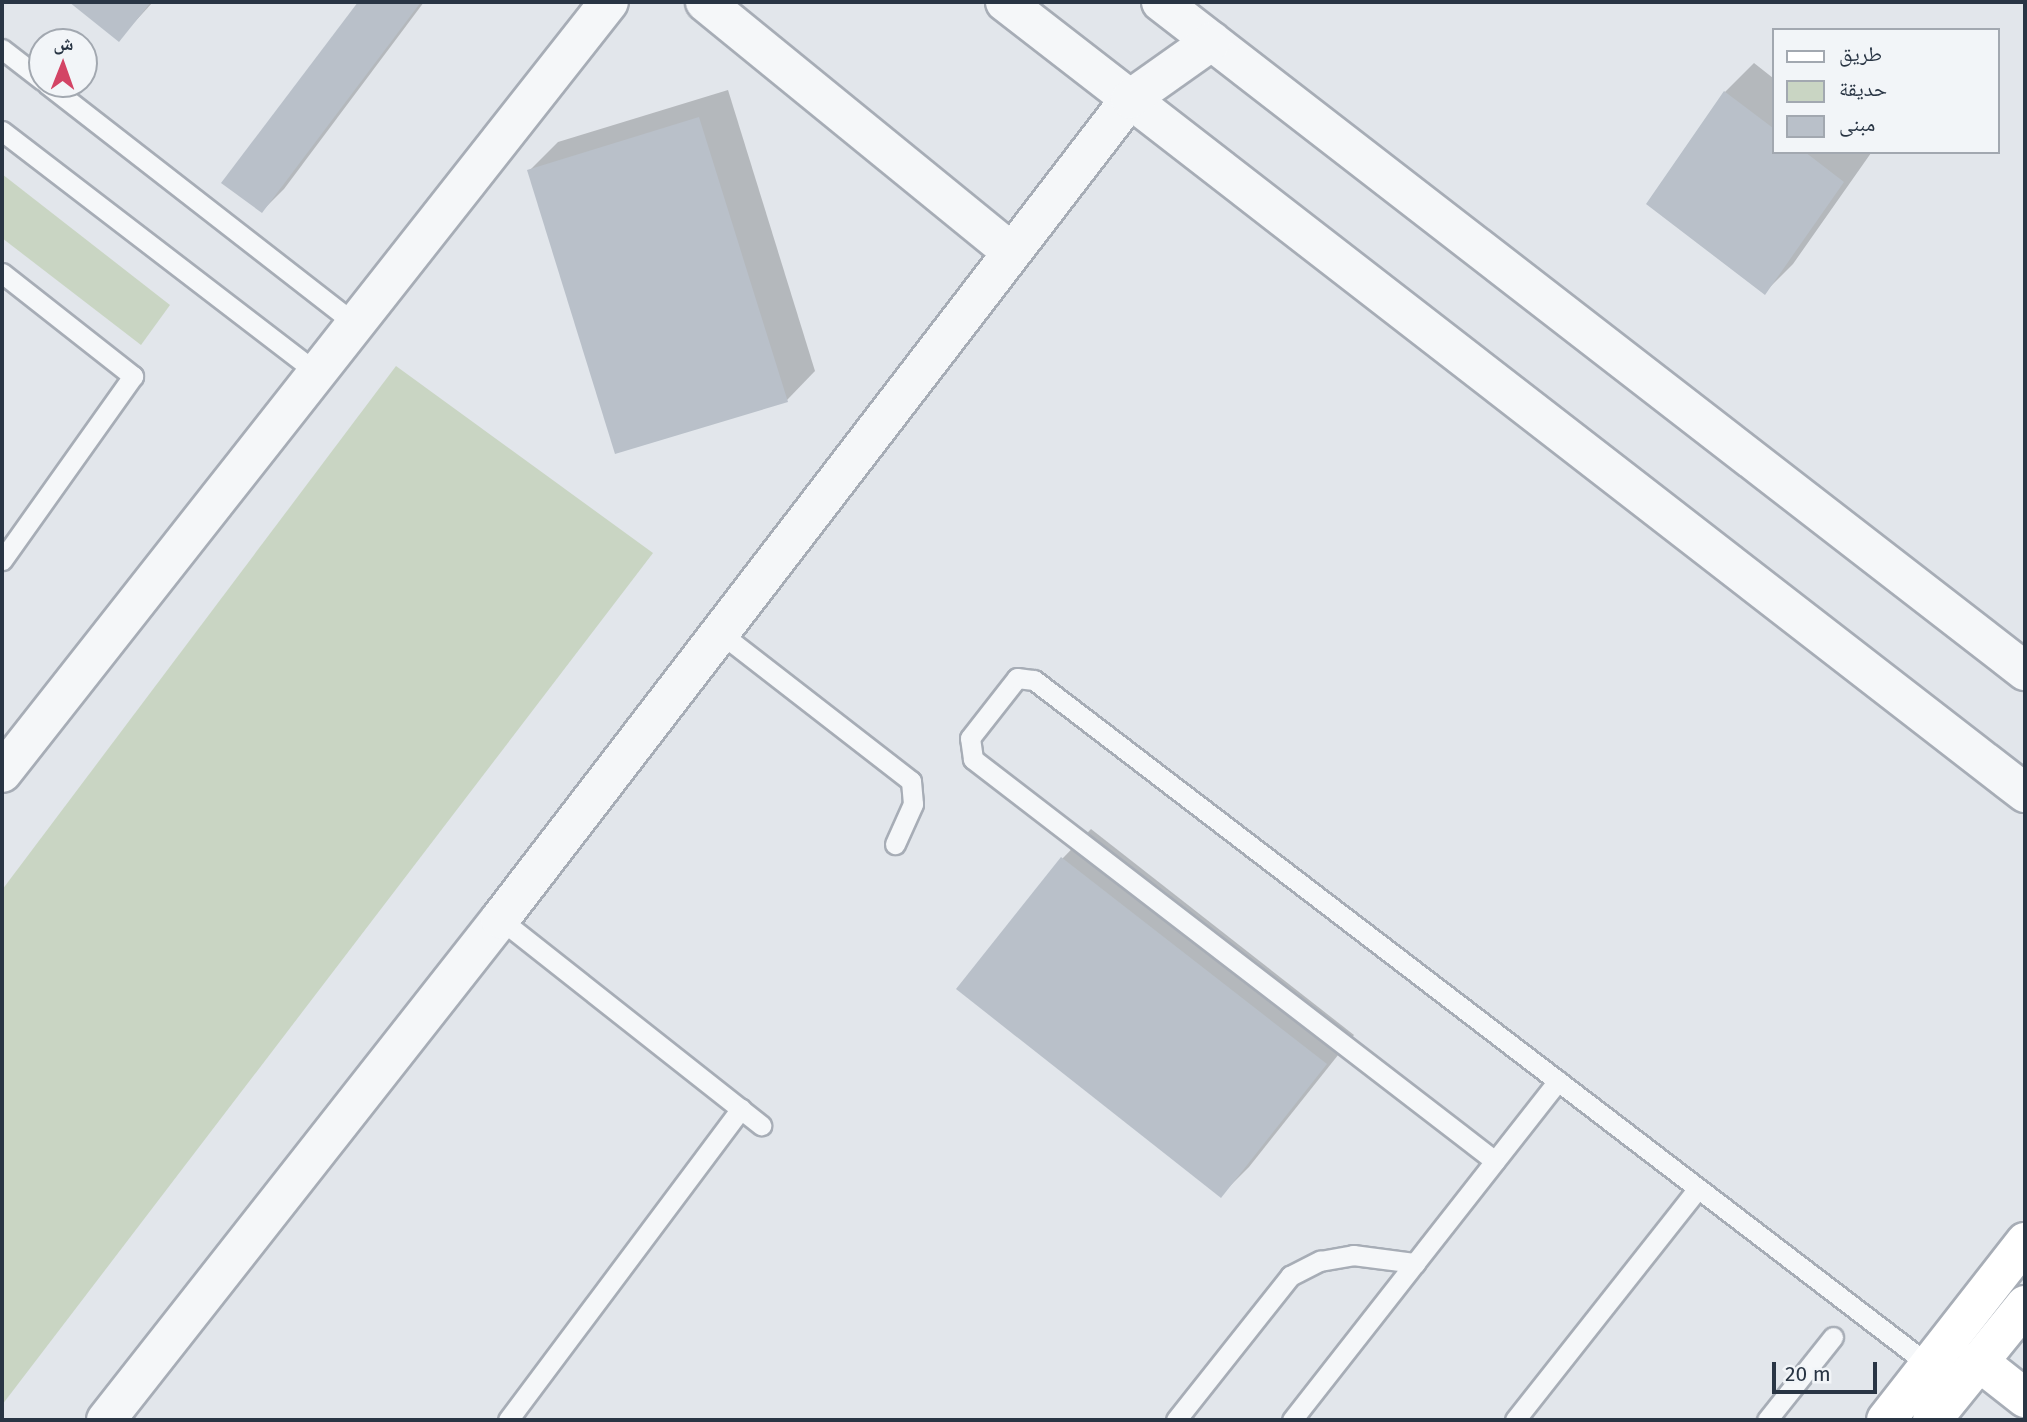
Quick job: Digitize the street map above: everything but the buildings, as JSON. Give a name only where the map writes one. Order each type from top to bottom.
[{"type":"street","points":[[2,774],[609,2]]},
{"type":"street","points":[[705,2],[1011,252]]},
{"type":"street","points":[[1005,2],[2025,793]]},
{"type":"street","points":[[1161,2],[2025,671]]},
{"type":"street","points":[[106,1420],[499,919],[1130,99],[1212,41]]},
{"type":"street","points":[[1886,1420],[2025,1242]]},
{"type":"street","points":[[1932,1420],[2025,1304]]},
{"type":"street","points":[[1978,1361],[2025,1398]]},
{"type":"lane","points":[[2,49],[28,69]]},
{"type":"lane","points":[[65,98],[355,324]]},
{"type":"lane","points":[[2,131],[317,373]]},
{"type":"lane","points":[[2,273],[133,376],[2,560]]},
{"type":"lane","points":[[719,632],[911,780],[914,804],[895,844]]},
{"type":"lane","points":[[1495,1161],[973,759],[970,738],[1017,678],[1034,680],[1929,1365]]},
{"type":"lane","points":[[499,919],[761,1125]]},
{"type":"lane","points":[[1292,1420],[1558,1081]]},
{"type":"lane","points":[[508,1420],[741,1109]]},
{"type":"lane","points":[[1515,1420],[1698,1188]]},
{"type":"lane","points":[[1176,1420],[1290,1276],[1320,1261],[1353,1255],[1415,1263]]},
{"type":"lane","points":[[1767,1420],[1833,1336]]},
{"type":"green space","points":[[2,174],[170,305],[141,345],[2,238]]},
{"type":"green space","points":[[396,366],[653,553],[2,1405],[2,890]]}]
